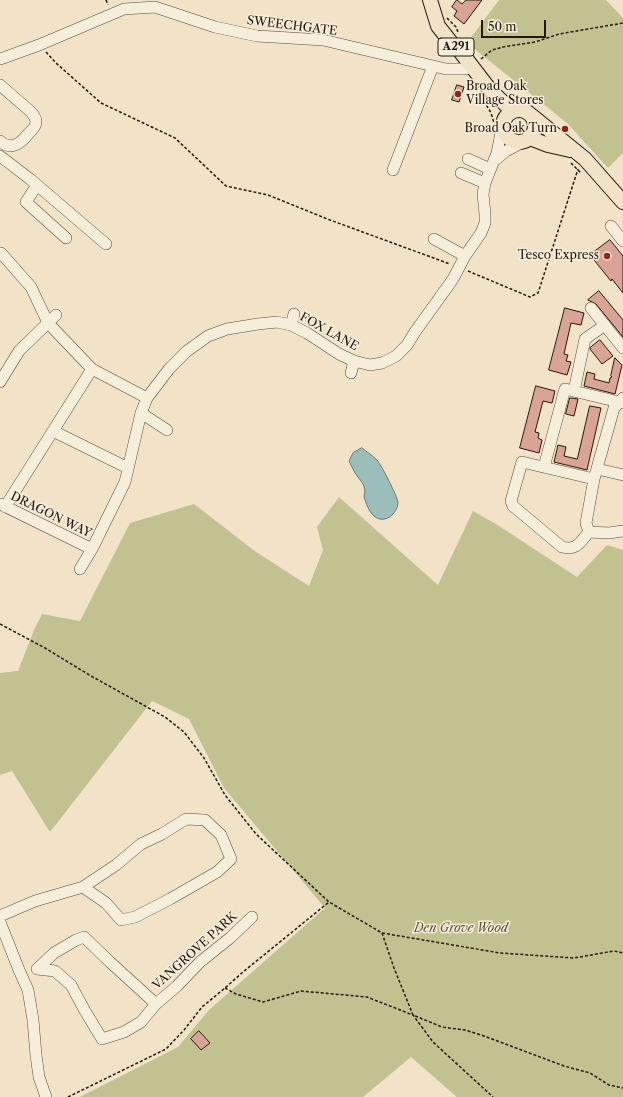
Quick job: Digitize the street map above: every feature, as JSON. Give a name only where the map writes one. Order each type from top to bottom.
[{"type":"main road","name":"A291","points":[[430,0],[438,26],[472,67],[487,95],[500,126]]},
{"type":"main road","name":"A291","points":[[487,95],[506,105],[529,113],[576,160],[623,202]]},
{"type":"main road","points":[[529,139],[535,130],[535,125],[529,113],[515,110],[506,115],[500,126],[510,140],[519,142],[529,139],[548,145],[576,160]]},
{"type":"street","name":"SWEECHGATE","points":[[0,59],[39,45],[124,9],[155,7],[215,27],[256,36],[323,40],[446,69],[466,69],[472,67]]},
{"type":"street","points":[[393,170],[433,66]]},
{"type":"street","points":[[0,85],[34,115],[36,121],[35,126],[23,141],[17,145],[9,145],[0,141]]},
{"type":"street","name":"FOX LANE","points":[[80,569],[92,549],[125,482],[141,413],[147,398],[169,369],[187,350],[208,336],[227,329],[292,320],[307,333],[340,349],[354,361],[370,365],[382,363],[396,356],[407,345],[453,279],[465,256],[481,233],[485,223],[483,194],[485,183],[499,145],[500,126]]},
{"type":"street","points":[[468,159],[492,165],[506,151],[529,139]]},
{"type":"street","points":[[0,156],[37,185],[106,244]]},
{"type":"street","points":[[462,173],[485,183]]},
{"type":"street","points":[[37,185],[26,202],[66,238]]},
{"type":"street","points":[[611,226],[623,241]]},
{"type":"street","points":[[434,239],[465,256]]},
{"type":"street","points":[[0,254],[1,253],[30,287],[52,319],[92,369],[147,398]]},
{"type":"street","points":[[591,308],[623,348]]},
{"type":"street","points":[[0,382],[20,351],[52,319]]},
{"type":"street","points":[[544,467],[586,339],[605,325]]},
{"type":"street","points":[[351,373],[354,361]]},
{"type":"street","points":[[3,506],[92,369]]},
{"type":"street","points":[[570,390],[622,401]]},
{"type":"street","points":[[589,532],[586,523],[595,474],[614,408],[622,401]]},
{"type":"street","points":[[141,413],[167,430]]},
{"type":"street","points":[[53,431],[128,468]]},
{"type":"street","points":[[589,532],[577,545],[569,549],[562,547],[513,506],[511,501],[522,462],[544,467],[595,474],[623,475]]},
{"type":"street","name":"DRAGON WAY","points":[[3,506],[92,549]]},
{"type":"street","points":[[589,532],[609,533],[623,531]]},
{"type":"street","points":[[0,916],[35,901],[83,887],[116,865],[141,844],[162,834],[186,819],[205,820],[221,836],[231,859],[217,872],[170,899],[135,917],[121,920],[106,902],[83,887]]},
{"type":"street","name":"VANGROVE PARK","points":[[19,970],[37,969],[55,971],[72,985],[85,1011],[102,1039],[124,1032],[141,1022],[156,1004],[177,986],[200,962],[230,938],[252,917]]},
{"type":"street","points":[[1,926],[28,990],[39,1077],[46,1097]]},
{"type":"street","name":"VANGROVE PARK","points":[[37,969],[54,953],[84,937],[156,1004]]},
{"type":"path","points":[[472,67],[492,50],[535,42],[559,34],[623,24]]},
{"type":"path","points":[[39,45],[56,64],[101,103],[175,138],[226,186],[268,195],[330,220],[460,268],[530,297],[538,293],[576,160]]},
{"type":"path","points":[[487,95],[491,113],[500,126]]},
{"type":"path","points":[[576,160],[582,174]]},
{"type":"path","points":[[0,624],[165,717],[184,732],[204,758],[225,795],[256,834],[329,902],[382,933],[500,953],[574,958],[614,951],[623,953]]},
{"type":"path","points":[[68,1097],[166,1049],[184,1030],[202,1007],[242,972],[329,902]]},
{"type":"path","points":[[382,933],[413,1015],[433,1042],[493,1097]]},
{"type":"path","points":[[225,988],[236,994],[263,1002],[301,991],[367,997],[442,1027],[465,1030],[484,1036],[564,1066],[590,1073],[609,1085],[623,1088]]},
{"type":"green space","points":[[499,0],[606,0],[623,18],[623,153],[608,168],[567,123],[467,43]]},
{"type":"green space","name":"Den Grove Wood","points":[[339,497],[438,585],[473,511],[496,524],[577,577],[607,545],[623,550],[623,1097],[457,1097],[411,1057],[363,1097],[80,1097],[178,1047],[209,1010],[325,908],[224,788],[189,719],[152,701],[50,832],[12,771],[0,775],[0,673],[18,671],[42,614],[80,621],[130,523],[194,504],[256,552],[309,586],[323,550],[317,527]],"holes":[[[199,1031],[210,1043],[202,1050],[191,1039]]]},
{"type":"water","points":[[362,448],[379,463],[397,499],[398,502],[396,511],[386,519],[378,518],[371,512],[364,497],[365,489],[349,461],[353,453]]},
{"type":"building","points":[[457,0],[462,4],[466,0],[482,0],[464,24],[454,16],[457,11],[452,7]]},
{"type":"building","name":"Broad Oak Village Stores","points":[[457,85],[464,87],[459,102],[452,100]]},
{"type":"building","points":[[610,240],[623,256],[623,293],[590,255]]},
{"type":"building","points":[[599,291],[623,320],[623,337],[596,304],[588,300]]},
{"type":"building","points":[[565,308],[584,313],[581,325],[571,323],[564,354],[568,355],[566,361],[571,362],[567,375],[549,370]]},
{"type":"building","points":[[600,340],[613,356],[602,364],[590,349]]},
{"type":"building","points":[[615,358],[622,365],[615,394],[584,386],[587,372],[595,374],[594,379],[609,383],[610,378],[612,377]]},
{"type":"building","points":[[536,386],[555,391],[552,403],[543,401],[535,432],[539,433],[538,438],[542,440],[539,453],[520,448]]},
{"type":"building","points":[[570,398],[578,399],[574,416],[566,414]]},
{"type":"building","points":[[590,406],[601,408],[587,470],[554,462],[558,445],[566,447],[564,456],[577,459]]},
{"type":"building","points":[[199,1031],[210,1043],[201,1050],[191,1039]]},
{"type":"place","name":"Broad Oak Village Stores","points":[[458,94]]},
{"type":"place","name":"Broad Oak Turn","points":[[565,129]]},
{"type":"place","name":"Tesco Express","points":[[607,256]]}]
